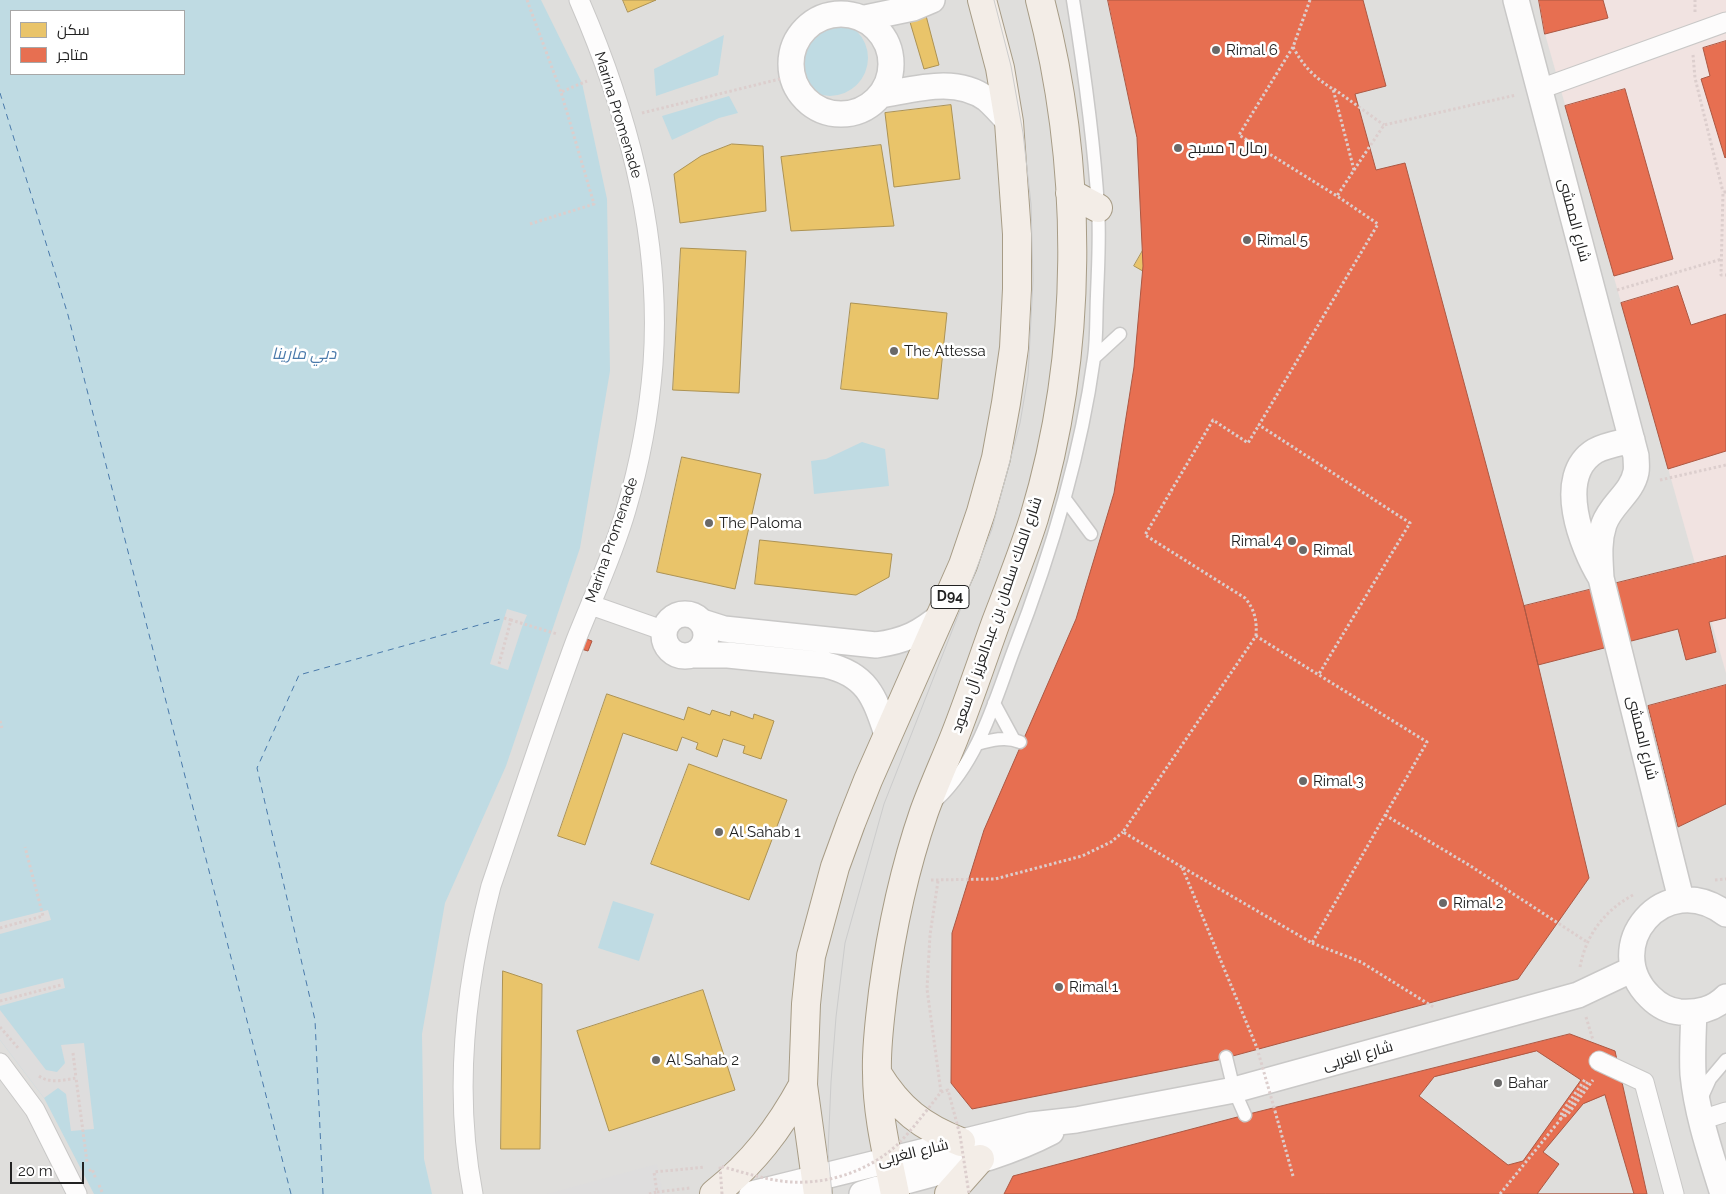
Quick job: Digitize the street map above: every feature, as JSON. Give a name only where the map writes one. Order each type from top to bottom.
[{"type":"main road","name":"D94","points":[[817,1186],[803,1085],[806,1004],[811,956],[822,911],[851,823],[868,780],[963,565],[981,512],[996,458],[1008,394],[1014,348],[1017,234],[1009,122],[1000,68],[982,0]]},
{"type":"main road","name":"شارع الملك سلمان بن عبدالعزيز آل سعود","points":[[892,1179],[881,1124],[877,1073],[881,1011],[893,930],[905,878],[924,812],[1020,558],[1045,477],[1062,395],[1067,356],[1071,278],[1070,193],[1057,82],[1040,0]]},
{"type":"main road","points":[[1070,193],[1098,208]]},
{"type":"main road","points":[[877,1073],[889,1092],[903,1108],[921,1123],[970,1151],[949,1194]]},
{"type":"main road","points":[[714,1194],[731,1180],[764,1146],[779,1127],[803,1085]]},
{"type":"street","name":"Marina Promenade","points":[[473,1194],[465,1141],[463,1098],[465,1021],[480,927],[491,886],[576,641],[626,511],[638,463],[647,414],[653,364],[652,265],[646,215],[636,166],[623,118],[579,0]]},
{"type":"street","points":[[865,18],[913,8],[932,0]]},
{"type":"street","name":"شارع الممشى","points":[[1516,0],[1636,456],[1636,471],[1630,487],[1615,504],[1604,523],[1600,545],[1602,578],[1681,900]]},
{"type":"street","points":[[836,13],[851,14],[865,18],[879,29],[888,44],[892,62],[890,79],[881,95],[869,106],[855,113],[838,114],[822,111],[809,103],[798,91],[792,76],[790,62],[793,47],[800,34],[822,16],[836,13]]},
{"type":"street","points":[[1540,89],[1726,22]]},
{"type":"street","points":[[881,95],[931,87],[961,87],[975,92],[987,100],[1009,122]]},
{"type":"street","name":"شارع الممشى","points":[[1602,578],[1587,552],[1579,526],[1574,497],[1575,479],[1582,463],[1595,451],[1632,440]]},
{"type":"street","points":[[591,605],[665,631]]},
{"type":"street","points":[[888,737],[876,702],[870,691],[851,673],[826,665],[728,655],[694,655],[686,657],[672,652],[667,646],[664,639],[665,631],[670,621],[680,615],[692,615],[702,622],[724,629],[876,645],[912,636],[942,615]]},
{"type":"street","points":[[694,655],[705,644],[706,629],[702,622]]},
{"type":"street","points":[[1724,1002],[1708,1009],[1694,1012],[1674,1011],[1656,1002],[1641,988],[1633,969],[1632,951],[1637,932],[1648,916],[1663,905],[1681,900],[1699,900],[1715,906],[1726,914]]},
{"type":"street","name":"شارع الغربى","points":[[862,1194],[892,1179],[970,1151],[1036,1140],[1076,1120],[1234,1090],[1578,995],[1633,969]]},
{"type":"street","points":[[1694,1012],[1693,1067],[1700,1113],[1719,1158],[1723,1194]]},
{"type":"street","points":[[0,1063],[35,1110],[77,1194]]},
{"type":"street","points":[[1595,1071],[1644,1082],[1674,1194]]},
{"type":"street","points":[[1700,1113],[1726,1112]]},
{"type":"street","name":"شارع الغربى","points":[[752,1194],[892,1179]]},
{"type":"lane","points":[[924,812],[954,781],[977,744],[1035,597],[1065,499],[1095,357],[1099,241],[1098,208],[1073,0]]},
{"type":"lane","points":[[1095,357],[1120,334]]},
{"type":"lane","points":[[1065,499],[1091,534]]},
{"type":"lane","points":[[977,744],[996,740],[1017,741],[994,703]]},
{"type":"lane","points":[[1226,1058],[1234,1090],[1245,1115]]},
{"type":"lane","points":[[1700,1113],[1710,1079],[1726,1060]]},
{"type":"path","points":[[527,0],[561,92],[594,204],[530,224]]},
{"type":"path","points":[[905,878],[938,880],[995,879],[1082,856],[1111,842],[1123,832],[1256,636],[1255,616],[1245,598],[1145,535],[1214,420],[1248,443],[1378,224],[1240,135],[1293,47],[1310,0]]},
{"type":"path","points":[[1695,0],[1692,56],[1695,78],[1725,192],[1721,275],[1726,275]]},
{"type":"path","points":[[1293,47],[1309,72],[1384,125]]},
{"type":"path","points":[[561,92],[606,73]]},
{"type":"path","points":[[660,109],[792,76]]},
{"type":"path","points":[[1333,89],[1354,170]]},
{"type":"path","points":[[1337,196],[1384,125],[1540,89]]},
{"type":"path","points":[[1594,296],[1722,259]]},
{"type":"path","points":[[1259,425],[1410,523],[1319,674]]},
{"type":"path","points":[[1630,487],[1726,465]]},
{"type":"path","points":[[504,618],[576,641]]},
{"type":"path","points":[[499,664],[511,620]]},
{"type":"path","points":[[1256,636],[1427,742],[1312,943]]},
{"type":"path","points":[[0,721],[2,728]]},
{"type":"path","points":[[1385,815],[1469,865],[1588,942]]},
{"type":"path","points":[[1123,832],[1312,943],[1362,962],[1436,1009]]},
{"type":"path","points":[[0,928],[43,916],[25,847]]},
{"type":"path","points":[[1182,867],[1257,1048],[1293,1176]]},
{"type":"path","points":[[938,880],[930,935],[928,989],[941,1092]]},
{"type":"path","points":[[0,1001],[60,985]]},
{"type":"path","points":[[0,1026],[20,1051]]},
{"type":"path","points":[[73,1053],[88,1172]]},
{"type":"path","points":[[1500,1194],[1560,1120],[1595,1071]]},
{"type":"path","points":[[35,1072],[44,1080],[76,1078]]},
{"type":"path","points":[[722,1194],[720,1166],[768,1178],[794,1182],[829,1179],[864,1167],[880,1158],[895,1146],[941,1092],[948,1090],[966,1162],[969,1194]]},
{"type":"path","points":[[649,1194],[657,1192],[654,1172],[710,1166]]},
{"type":"shaded area","points":[[0,0],[1726,0],[1726,1194],[0,1194]]},
{"type":"shaded area","points":[[1539,0],[1726,0],[1726,673],[1545,34]]},
{"type":"water","name":"دبي مارينا","points":[[0,0],[541,0],[582,83],[607,199],[610,371],[580,548],[506,766],[445,903],[422,1034],[424,1159],[432,1194],[94,1194],[44,1098],[0,1040]]},
{"type":"water","points":[[830,20],[844,23],[857,31],[865,44],[868,58],[865,72],[857,85],[844,93],[830,96],[816,93],[803,85],[795,72],[792,58],[795,44],[803,31],[816,23]]},
{"type":"water","points":[[724,35],[718,75],[656,96],[654,69]]},
{"type":"water","points":[[729,96],[738,113],[719,118],[672,140],[662,116]]},
{"type":"water","points":[[862,442],[885,449],[889,486],[814,494],[811,461],[826,459]]},
{"type":"water","points":[[613,901],[654,914],[639,961],[598,948]]},
{"type":"pier","points":[[507,609],[527,615],[508,670],[490,664]]},
{"type":"pier","points":[[48,910],[51,920],[0,934],[0,922]]},
{"type":"pier","points":[[63,978],[65,988],[0,1006],[0,994]]},
{"type":"pier","points":[[0,1010],[46,1070],[57,1072],[65,1063],[61,1045],[84,1043],[94,1129],[71,1131],[66,1094],[58,1088],[44,1098],[0,1040]]},
{"type":"pier","points":[[657,1164],[663,1194],[547,1194]]},
{"type":"building: سكن","points":[[623,0],[656,0],[628,12]]},
{"type":"building: سكن","name":"Rimal 6","points":[[1197,0],[1264,0],[1287,14],[1217,129],[1145,86]]},
{"type":"building: سكن","points":[[924,8],[939,65],[924,69],[907,12]]},
{"type":"building: سكن","points":[[951,105],[960,179],[894,187],[885,113]]},
{"type":"building: سكن","name":"Rimal 5","points":[[1212,130],[1359,214],[1281,350],[1134,266]]},
{"type":"building: سكن","points":[[732,144],[763,146],[766,211],[680,223],[674,174],[701,156]]},
{"type":"building: سكن","points":[[881,145],[894,226],[791,231],[781,157]]},
{"type":"building: سكن","points":[[681,248],[746,251],[739,393],[673,390]]},
{"type":"building: سكن","name":"The Attessa","points":[[851,303],[947,313],[938,399],[841,389]]},
{"type":"building: سكن","name":"Rimal 4","points":[[1257,440],[1398,526],[1327,642],[1186,556]]},
{"type":"building: سكن","name":"The Paloma","points":[[682,457],[761,474],[735,589],[657,572]]},
{"type":"building: سكن","points":[[760,540],[892,554],[889,577],[856,595],[755,584]]},
{"type":"building: سكن","name":"Rimal 3","points":[[1230,677],[1341,743],[1359,713],[1390,731],[1309,867],[1281,850],[1303,814],[1189,747]]},
{"type":"building: سكن","points":[[607,694],[684,720],[688,707],[710,715],[712,710],[730,716],[731,711],[753,719],[754,714],[774,721],[761,759],[743,753],[745,746],[723,739],[717,757],[696,749],[698,743],[682,737],[677,751],[623,733],[585,845],[558,836]]},
{"type":"building: سكن","name":"Al Sahab 1","points":[[689,764],[787,800],[749,900],[651,864]]},
{"type":"building: سكن","name":"Rimal 2","points":[[1413,837],[1515,899],[1472,969],[1370,908]]},
{"type":"building: سكن","name":"Rimal 1","points":[[1106,893],[1150,1038],[1013,1081],[968,936]]},
{"type":"building: سكن","points":[[503,971],[542,984],[540,1149],[501,1149]]},
{"type":"building: سكن","name":"Al Sahab 2","points":[[703,990],[735,1090],[609,1131],[577,1031]]},
{"type":"building: سكن","points":[[1300,1113],[1307,1139],[1289,1144],[1282,1118]]},
{"type":"building: سكن","points":[[1366,1115],[1435,1169],[1415,1194],[1304,1194]]},
{"type":"building: سكن","points":[[1240,1125],[1248,1152],[1230,1157],[1222,1131]]},
{"type":"building: متاجر","name":"Rimal","points":[[1108,0],[1363,0],[1386,86],[1355,94],[1376,170],[1405,163],[1524,606],[1589,878],[1518,979],[1218,1060],[972,1109],[951,1083],[952,933],[984,830],[1076,619],[1114,493],[1134,367],[1143,266],[1137,138]]},
{"type":"building: متاجر","points":[[1539,0],[1603,0],[1608,18],[1545,34]]},
{"type":"building: متاجر","points":[[1726,41],[1725,158],[1701,79],[1710,76],[1703,48]]},
{"type":"building: متاجر","points":[[1625,89],[1673,259],[1614,276],[1565,106]]},
{"type":"building: متاجر","points":[[1678,286],[1691,325],[1726,314],[1726,451],[1668,469],[1621,303]]},
{"type":"building: متاجر","points":[[1726,556],[1726,618],[1709,622],[1716,652],[1686,660],[1678,629],[1538,665],[1524,606]]},
{"type":"building: متاجر","points":[[584,638],[592,641],[588,651],[581,649]]},
{"type":"building: متاجر","points":[[1726,685],[1726,804],[1678,827],[1648,706]]},
{"type":"building: متاجر","name":"Bahar","points":[[1570,1034],[1615,1051],[1647,1194],[1004,1194],[1013,1176],[1245,1115]]},
{"type":"building: متاجر","points":[[1537,1051],[1581,1080],[1523,1161],[1508,1165],[1419,1096],[1434,1077]]},
{"type":"building: متاجر","points":[[1605,1095],[1634,1194],[1537,1194],[1559,1164],[1543,1152],[1583,1104]]},
{"type":"ferry route","points":[[0,93],[68,315],[291,1194]]},
{"type":"ferry route","points":[[323,1194],[315,1020],[257,768],[299,675],[504,618]]},
{"type":"tram line","points":[[832,1194],[828,1153],[831,1082],[836,1017],[845,943],[884,804],[992,529],[1020,423],[1028,376],[1033,280],[1031,204],[1023,133],[1011,66],[994,0]]},
{"type":"place","name":"Rimal 6","points":[[1216,50]]},
{"type":"place","name":"رمال ٦ مسبح","points":[[1178,148]]},
{"type":"place","name":"Rimal 5","points":[[1247,240]]},
{"type":"place","name":"The Attessa","points":[[894,351]]},
{"type":"place","name":"The Paloma","points":[[709,523]]},
{"type":"place","name":"Rimal 4","points":[[1292,541]]},
{"type":"place","name":"Rimal","points":[[1303,550]]},
{"type":"place","name":"Rimal 3","points":[[1303,781]]},
{"type":"place","name":"Al Sahab 1","points":[[719,832]]},
{"type":"place","name":"Rimal 2","points":[[1443,903]]},
{"type":"place","name":"Rimal 1","points":[[1059,987]]},
{"type":"place","name":"Al Sahab 2","points":[[656,1060]]},
{"type":"place","name":"Bahar","points":[[1498,1083]]}]
